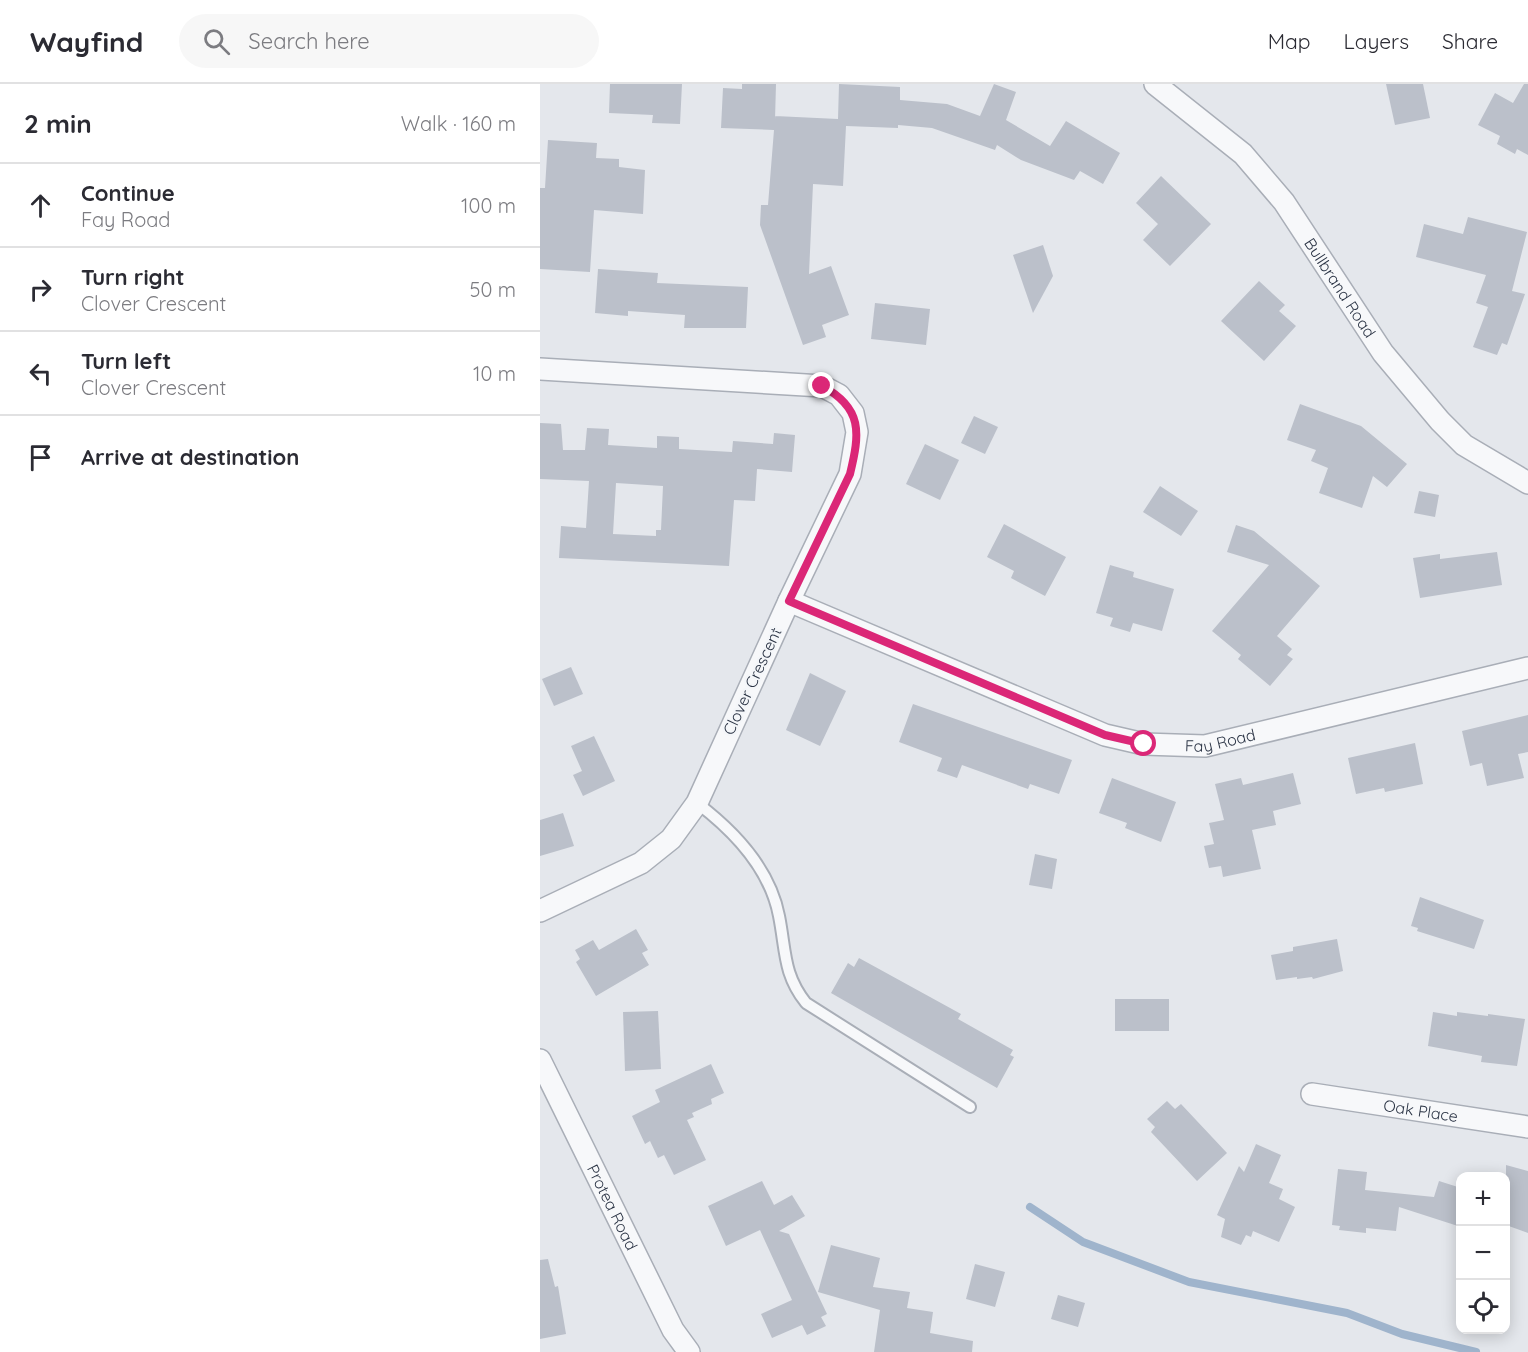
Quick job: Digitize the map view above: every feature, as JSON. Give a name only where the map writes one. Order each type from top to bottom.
[{"type":"street","name":"Bullbrand Road","points":[[1155,84],[1242,154],[1277,194],[1383,353],[1440,421],[1464,445],[1528,483]]},
{"type":"street","name":"Clover Crescent","points":[[540,369],[822,386],[839,395],[853,412],[857,432],[850,474],[697,803],[671,839],[641,863],[540,911]]},
{"type":"street","name":"Fay Road","points":[[789,601],[1105,735],[1144,744],[1205,746],[1528,668]]},
{"type":"street","name":"Protea Road","points":[[540,1060],[673,1330],[689,1352]]},
{"type":"street","name":"Oak Place","points":[[1312,1094],[1528,1127]]},
{"type":"lane","points":[[697,803],[723,822],[755,861],[769,885],[779,915],[786,968],[794,988],[806,1003],[970,1107]]},
{"type":"building","points":[[610,84],[682,84],[680,124],[652,123],[653,115],[609,113]]},
{"type":"building","points":[[742,84],[776,84],[775,116],[838,119],[839,84],[900,87],[900,100],[947,104],[980,116],[994,84],[1016,92],[1006,120],[1050,146],[1066,121],[1120,153],[1103,184],[1080,171],[1074,180],[1021,160],[997,145],[995,150],[932,128],[898,125],[898,128],[846,126],[843,186],[813,184],[809,274],[831,266],[849,315],[822,325],[826,337],[803,345],[760,225],[761,205],[768,205],[774,130],[721,128],[723,88],[742,89]]},
{"type":"building","points":[[1386,84],[1423,84],[1430,118],[1395,125]]},
{"type":"building","points":[[1524,84],[1528,84],[1528,155],[1517,149],[1515,154],[1497,144],[1500,136],[1478,125],[1495,93],[1513,103]]},
{"type":"building","points":[[548,140],[597,143],[596,158],[619,159],[619,167],[645,170],[643,214],[594,210],[590,272],[540,269],[540,188],[545,188]]},
{"type":"building","points":[[1161,176],[1211,224],[1170,266],[1143,240],[1158,224],[1136,203]]},
{"type":"building","points":[[1468,217],[1527,232],[1512,291],[1525,294],[1507,345],[1502,343],[1497,355],[1473,347],[1488,307],[1476,303],[1486,275],[1416,257],[1424,224],[1463,234]]},
{"type":"building","points":[[1043,245],[1053,276],[1033,313],[1013,255]]},
{"type":"building","points":[[598,269],[658,273],[657,283],[748,287],[746,328],[684,328],[685,315],[628,311],[628,316],[595,313]]},
{"type":"building","points":[[1259,281],[1285,305],[1279,311],[1296,326],[1264,361],[1221,321]]},
{"type":"building","points":[[875,303],[930,309],[926,345],[871,339]]},
{"type":"building","points":[[1300,404],[1361,426],[1407,464],[1387,487],[1373,476],[1362,508],[1319,493],[1328,468],[1311,461],[1316,450],[1287,440]]},
{"type":"building","points":[[974,416],[998,427],[985,454],[961,443]]},
{"type":"building","points":[[540,423],[561,424],[563,450],[585,450],[587,428],[609,429],[608,445],[657,448],[657,436],[679,437],[679,449],[732,452],[733,441],[773,444],[774,433],[795,435],[792,472],[757,469],[755,501],[734,500],[729,566],[559,558],[561,526],[586,528],[589,481],[540,479]],"holes":[[[616,483],[663,486],[661,530],[656,530],[656,536],[613,534]]]},
{"type":"building","points":[[925,444],[959,460],[940,500],[906,484]]},
{"type":"building","points":[[1160,486],[1198,511],[1181,536],[1143,512]]},
{"type":"building","points":[[1419,491],[1439,495],[1435,517],[1414,513]]},
{"type":"building","points":[[1004,524],[1066,557],[1045,596],[1011,578],[1014,571],[987,557]]},
{"type":"building","points":[[1236,525],[1254,531],[1320,586],[1277,636],[1292,649],[1287,655],[1293,659],[1270,686],[1238,659],[1241,655],[1212,631],[1269,565],[1227,552]]},
{"type":"building","points":[[1497,552],[1502,585],[1420,598],[1413,558],[1440,554],[1440,559]]},
{"type":"building","points":[[1110,565],[1134,572],[1133,577],[1174,589],[1162,631],[1133,623],[1130,632],[1110,626],[1113,618],[1096,613]]},
{"type":"building","points":[[571,667],[583,694],[554,706],[542,679]]},
{"type":"building","points":[[810,673],[846,691],[820,746],[786,730]]},
{"type":"building","points":[[913,704],[1072,760],[1059,794],[1030,784],[1028,789],[962,765],[957,778],[937,771],[942,758],[899,742]]},
{"type":"building","points":[[1528,715],[1528,752],[1518,754],[1524,778],[1487,786],[1482,763],[1470,766],[1462,731]]},
{"type":"building","points":[[594,736],[615,781],[583,796],[573,775],[582,771],[571,746]]},
{"type":"building","points":[[1415,743],[1423,784],[1385,792],[1384,788],[1356,794],[1348,758]]},
{"type":"building","points":[[1293,773],[1301,804],[1273,811],[1276,825],[1252,830],[1261,869],[1223,877],[1221,866],[1209,868],[1204,846],[1214,844],[1209,823],[1224,820],[1215,784],[1241,778],[1243,785]]},
{"type":"building","points":[[1112,778],[1176,802],[1161,842],[1125,828],[1127,823],[1099,813]]},
{"type":"building","points":[[563,813],[574,846],[540,856],[540,820]]},
{"type":"building","points":[[1035,854],[1057,859],[1052,889],[1029,885]]},
{"type":"building","points":[[1420,897],[1484,920],[1474,949],[1417,931],[1418,928],[1411,926]]},
{"type":"building","points":[[636,929],[648,950],[642,953],[649,965],[596,996],[576,962],[580,959],[575,950],[593,940],[599,950]]},
{"type":"building","points":[[1337,939],[1343,971],[1313,979],[1312,977],[1297,979],[1297,977],[1276,980],[1271,955],[1293,951],[1293,947]]},
{"type":"building","points":[[859,958],[961,1014],[958,1019],[1013,1050],[1010,1055],[1014,1057],[997,1088],[831,993],[848,963],[854,967]]},
{"type":"building","points":[[1115,999],[1169,999],[1169,1031],[1115,1031]]},
{"type":"building","points":[[658,1011],[661,1069],[625,1071],[623,1012]]},
{"type":"building","points":[[1433,1012],[1457,1016],[1457,1012],[1488,1016],[1488,1014],[1525,1019],[1517,1066],[1481,1062],[1482,1056],[1428,1046]]},
{"type":"building","points":[[711,1064],[724,1093],[711,1099],[712,1104],[692,1113],[694,1117],[687,1120],[706,1160],[674,1175],[664,1155],[658,1158],[650,1141],[645,1144],[632,1116],[660,1102],[655,1090]]},
{"type":"building","points":[[1167,1101],[1175,1109],[1181,1104],[1227,1153],[1197,1181],[1151,1132],[1155,1127],[1147,1119]]},
{"type":"building","points":[[1256,1144],[1281,1155],[1269,1183],[1283,1189],[1279,1199],[1295,1207],[1279,1242],[1253,1231],[1251,1237],[1246,1235],[1241,1245],[1221,1237],[1225,1219],[1217,1215],[1239,1166],[1244,1172]]},
{"type":"building","points":[[1506,1165],[1528,1171],[1528,1233],[1510,1226],[1510,1172],[1506,1172]]},
{"type":"building","points":[[1338,1169],[1367,1172],[1365,1190],[1434,1197],[1439,1181],[1456,1186],[1456,1225],[1399,1207],[1396,1231],[1366,1228],[1366,1233],[1339,1230],[1340,1226],[1332,1225]]},
{"type":"building","points":[[762,1181],[774,1205],[792,1195],[805,1216],[779,1231],[789,1234],[827,1314],[821,1317],[826,1326],[807,1335],[802,1325],[772,1338],[761,1314],[792,1300],[760,1230],[726,1246],[708,1206]]},
{"type":"building","points":[[831,1245],[880,1258],[873,1287],[910,1292],[907,1308],[933,1312],[930,1333],[973,1341],[972,1352],[874,1352],[880,1310],[818,1292]]},
{"type":"building","points":[[548,1259],[555,1287],[558,1286],[566,1334],[540,1339],[540,1260]]},
{"type":"building","points":[[975,1264],[1005,1272],[995,1307],[966,1299]]},
{"type":"building","points":[[1058,1295],[1085,1303],[1078,1327],[1051,1319]]},
{"type":"waterway","points":[[1030,1207],[1083,1242],[1189,1282],[1347,1313],[1402,1334],[1476,1352]]},
{"type":"route","points":[[822,386],[839,395],[853,412],[857,432],[855,454],[850,474],[789,601],[1105,735],[1144,744]]}]
